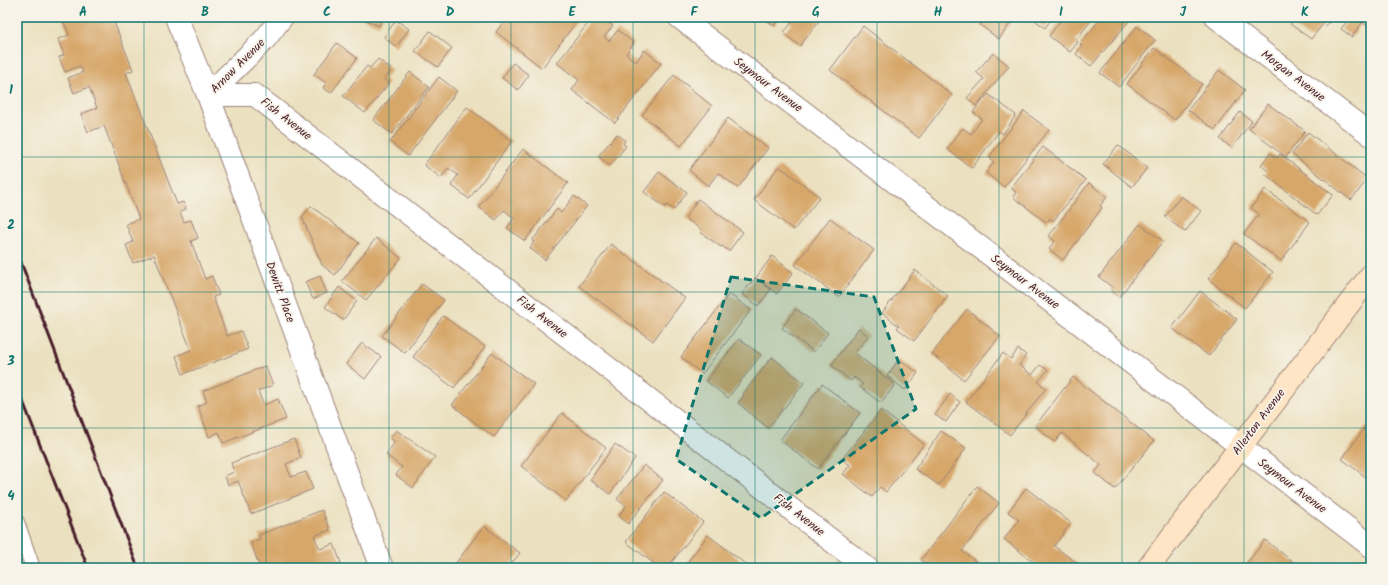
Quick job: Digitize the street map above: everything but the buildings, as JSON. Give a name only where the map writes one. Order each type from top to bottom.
[{"type":"main road","name":"Allerton Avenue","points":[[1148,568],[1371,276]]},
{"type":"street","name":"Dewitt Place","points":[[176,17],[208,96],[382,568]]},
{"type":"street","name":"Arnow Avenue","points":[[208,96],[265,39],[282,17]]},
{"type":"street","name":"Seymour Avenue","points":[[679,17],[1371,546]]},
{"type":"street","name":"Morgan Avenue","points":[[1216,17],[1371,136]]},
{"type":"street","name":"Fish Avenue","points":[[208,96],[255,95],[867,568]]},
{"type":"lane","points":[[17,522],[33,568]]},
{"type":"highlighted area","points":[[731,277],[874,297],[916,409],[761,518],[676,459]]},
{"type":"railway","points":[[17,252],[138,568]]},
{"type":"railway","points":[[17,386],[88,568]]}]
